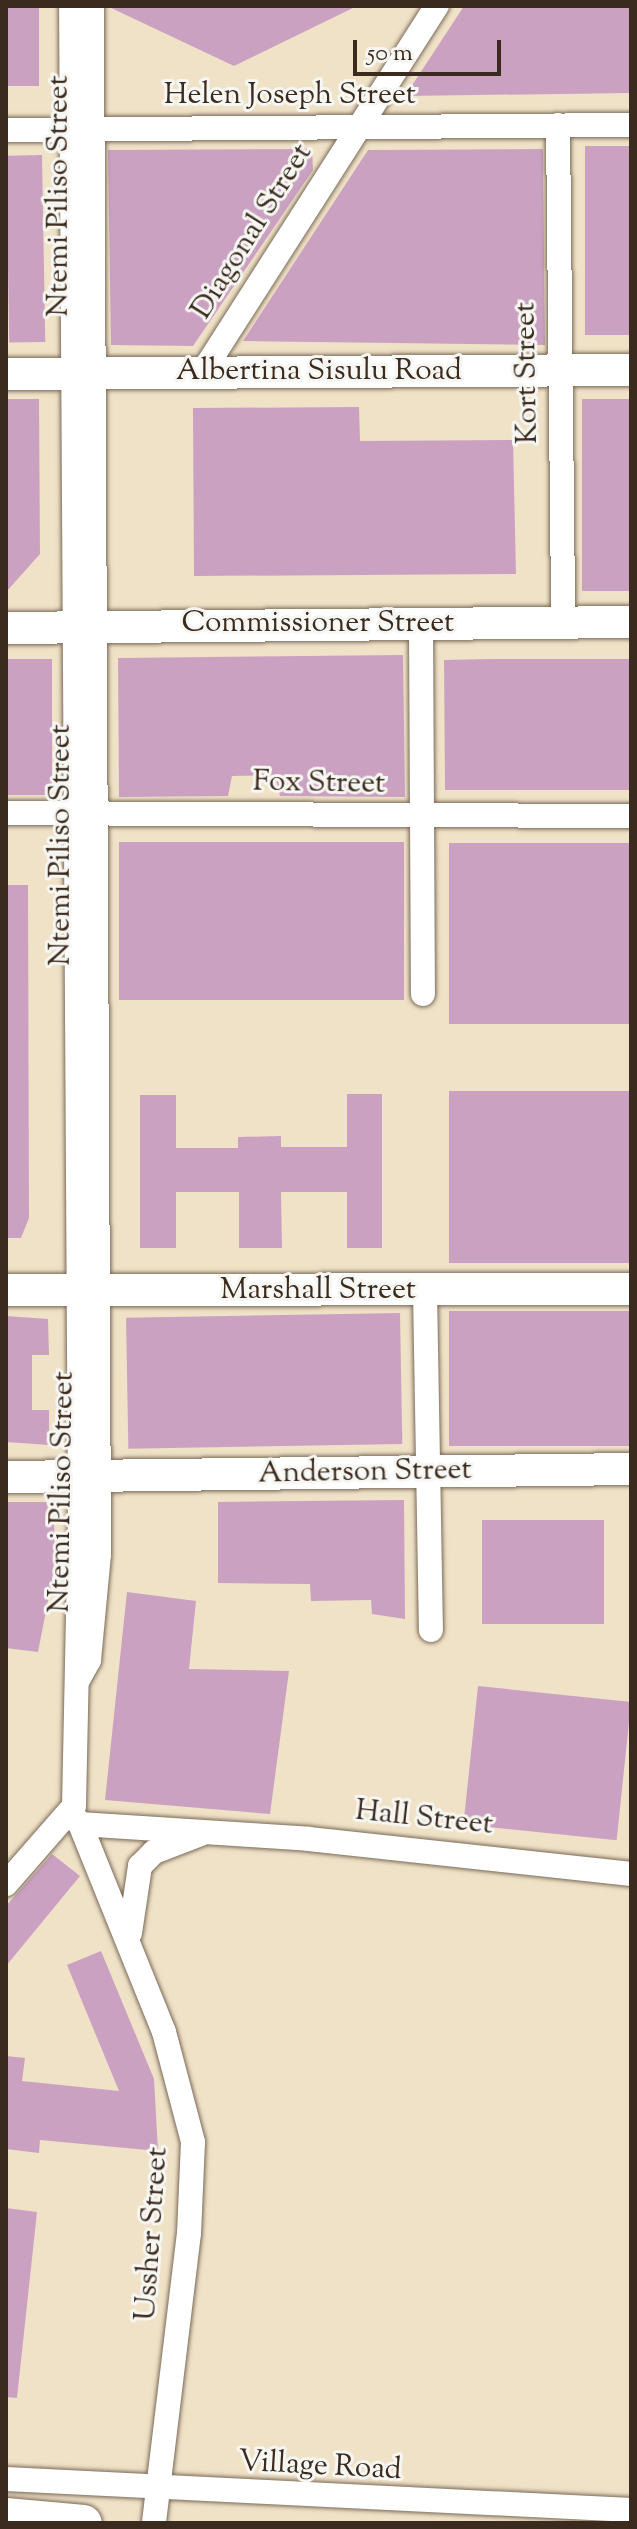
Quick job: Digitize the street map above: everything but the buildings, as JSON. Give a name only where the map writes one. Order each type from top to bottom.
[{"type":"highway","points":[[6,2516],[84,2523]]},
{"type":"main road","name":"Albertina Sisulu Road","points":[[6,374],[631,370]]},
{"type":"main road","name":"Commissioner Street","points":[[6,628],[631,622]]},
{"type":"main road","name":"Marshall Street","points":[[6,1290],[631,1289]]},
{"type":"main road","name":"Anderson Street","points":[[6,1477],[631,1469]]},
{"type":"street","name":"Ntemi Piliso Street","points":[[71,6],[83,128]]},
{"type":"street","name":"Ntemi Piliso Street","points":[[77,1820],[78,1680],[89,1660],[82,374],[83,128],[92,6]]},
{"type":"street","name":"Diagonal Street","points":[[202,373],[437,6]]},
{"type":"street","name":"Kort Street","points":[[558,125],[563,622]]},
{"type":"street","name":"Helen Joseph Street","points":[[6,130],[631,125]]},
{"type":"street","points":[[421,623],[423,994]]},
{"type":"street","name":"Fox Street","points":[[6,813],[631,816]]},
{"type":"street","points":[[425,1290],[431,1630]]},
{"type":"street","points":[[6,1884],[77,1820]]},
{"type":"street","name":"Hall Street","points":[[77,1820],[631,1874]]},
{"type":"street","name":"Ussher Street","points":[[77,1820],[130,1942],[187,2098],[193,2142],[154,2523]]},
{"type":"street","name":"Hall Street","points":[[130,1942],[140,1866],[154,1852],[211,1831]]},
{"type":"street","name":"Village Road","points":[[6,2479],[159,2491],[631,2510]]}]
